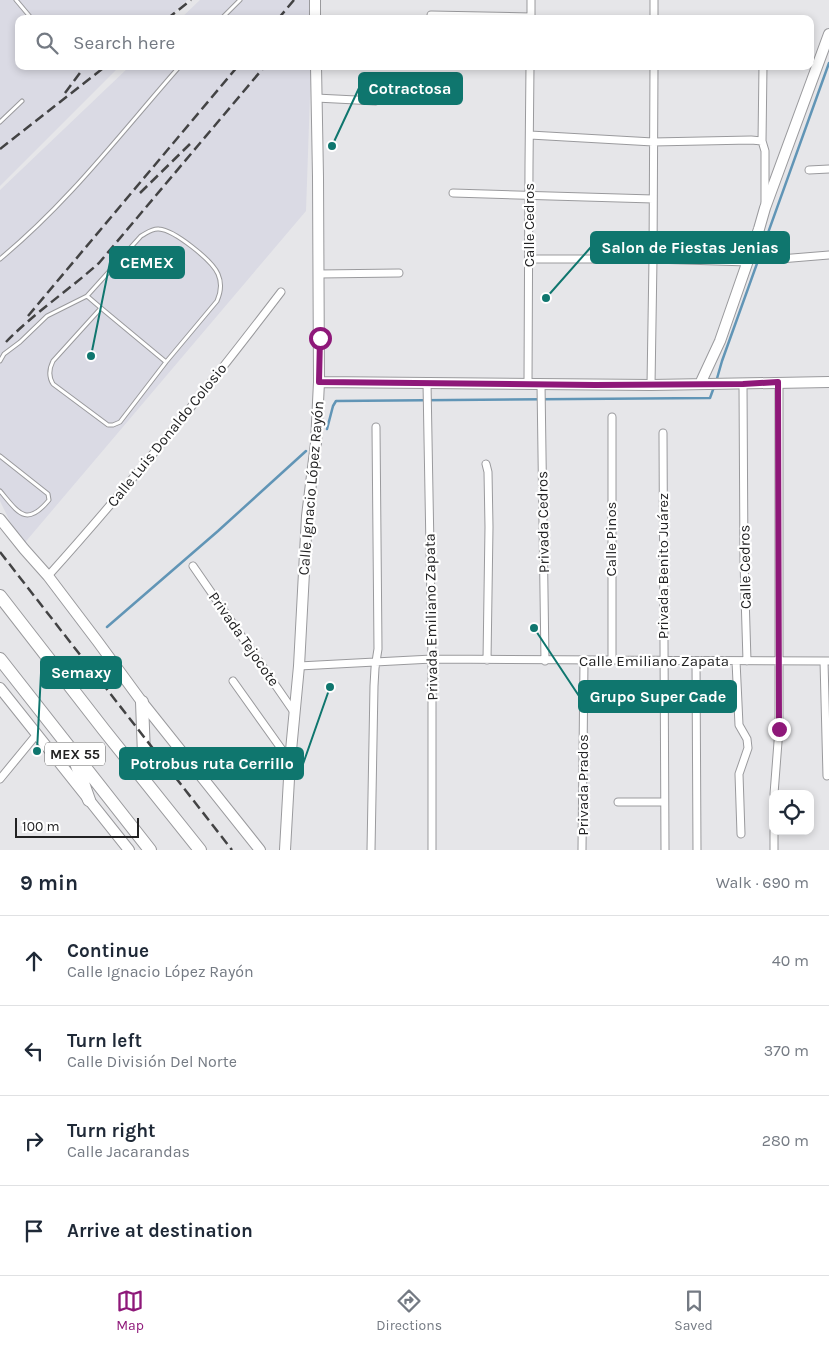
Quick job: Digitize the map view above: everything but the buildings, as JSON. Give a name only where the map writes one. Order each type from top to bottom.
[{"type":"highway","name":"MEX 55","points":[[0,596],[200,850]]},
{"type":"highway","name":"MEX 55","points":[[0,659],[150,850]]},
{"type":"highway","points":[[142,702],[145,781]]},
{"type":"highway","points":[[71,748],[89,800]]},
{"type":"main road","points":[[315,0],[315,15]]},
{"type":"main road","points":[[710,384],[720,341],[765,208],[829,34]]},
{"type":"main road","name":"Calle Ignacio López Rayón","points":[[285,850],[290,761],[299,666],[307,516],[316,443],[319,382],[316,70]]},
{"type":"main road","points":[[319,382],[427,388],[528,383],[541,387],[829,382]]},
{"type":"main road","points":[[0,519],[48,576],[142,702],[260,850]]},
{"type":"main road","points":[[0,688],[129,850]]},
{"type":"street","points":[[531,0],[531,15]]},
{"type":"street","points":[[654,0],[654,15]]},
{"type":"street","name":"Calle Cedros","points":[[528,383],[530,70]]},
{"type":"street","points":[[651,385],[654,70]]},
{"type":"street","points":[[763,70],[762,141],[765,151],[765,208]]},
{"type":"street","points":[[316,98],[376,100]]},
{"type":"street","points":[[530,135],[653,142],[762,141]]},
{"type":"street","points":[[809,170],[829,169]]},
{"type":"street","points":[[453,192],[653,199]]},
{"type":"street","points":[[780,259],[829,255]]},
{"type":"street","points":[[529,259],[653,259],[748,262]]},
{"type":"street","points":[[319,274],[399,273]]},
{"type":"street","name":"Calle Luis Donaldo Colosio","points":[[48,576],[167,436],[281,292]]},
{"type":"street","points":[[774,790],[779,738],[778,382]]},
{"type":"street","name":"Calle Cedros","points":[[743,384],[744,562],[747,661]]},
{"type":"street","name":"Privada Cedros","points":[[541,387],[546,661]]},
{"type":"street","name":"Privada Emiliano Zapata","points":[[427,388],[432,659],[432,850]]},
{"type":"street","name":"Calle Pinos","points":[[612,417],[612,660]]},
{"type":"street","points":[[371,850],[374,686],[378,649],[376,427]]},
{"type":"street","name":"Privada Benito Juárez","points":[[663,433],[665,850]]},
{"type":"street","points":[[486,464],[488,472],[489,527],[487,660]]},
{"type":"street","name":"Privada Tejocote","points":[[193,566],[294,712]]},
{"type":"street","name":"Calle Emiliano Zapata","points":[[299,666],[432,659],[827,661]]},
{"type":"street","name":"Privada Prados","points":[[582,850],[584,661]]},
{"type":"street","points":[[696,661],[697,850]]},
{"type":"street","points":[[736,661],[739,725],[747,738],[748,748],[739,774],[741,834]]},
{"type":"street","points":[[827,661],[827,776]]},
{"type":"street","points":[[233,681],[290,761]]},
{"type":"street","points":[[0,779],[36,734]]},
{"type":"street","points":[[618,802],[664,802]]},
{"type":"street","points":[[774,835],[774,850]]},
{"type":"lane","points":[[16,0],[29,15]]},
{"type":"lane","points":[[225,15],[240,0]]},
{"type":"lane","points":[[0,259],[38,225],[87,175],[177,70]]},
{"type":"lane","points":[[0,122],[22,101]]},
{"type":"lane","points":[[0,361],[4,354],[20,342],[47,316],[87,296],[142,236],[152,230],[159,229],[176,235],[206,258],[218,272],[221,289],[216,301],[120,422],[113,425],[108,425],[53,384],[49,376],[50,366],[53,361],[101,308]]},
{"type":"lane","points":[[87,296],[166,362]]},
{"type":"lane","points":[[0,456],[48,494],[49,500],[35,514],[25,515],[14,507],[0,491]]},
{"type":"shaded area","points":[[0,0],[187,0],[172,15],[15,15],[15,70],[116,70],[0,186]]},
{"type":"shaded area","points":[[200,0],[313,0],[313,15],[184,15]]},
{"type":"shaded area","points":[[126,70],[311,70],[306,211],[22,546],[0,501],[0,190]]},
{"type":"waterway","points":[[716,382],[829,63]]},
{"type":"waterway","points":[[327,429],[336,401],[710,398],[714,387]]},
{"type":"waterway","points":[[107,627],[218,531],[306,451]]},
{"type":"railway","points":[[172,15],[191,0]]},
{"type":"railway","points":[[281,15],[294,0]]},
{"type":"railway","points":[[65,93],[82,70]]},
{"type":"railway","points":[[0,149],[101,70]]},
{"type":"railway","points":[[28,316],[235,70]]},
{"type":"railway","points":[[6,342],[28,321],[99,263],[262,70]]},
{"type":"railway","points":[[140,193],[192,142]]},
{"type":"railway","points":[[0,552],[232,850]]},
{"type":"place","name":"Cotractosa","points":[[332,146]]},
{"type":"place","name":"Salon de Fiestas Jenias","points":[[546,298]]},
{"type":"place","name":"CEMEX","points":[[91,356]]},
{"type":"place","name":"Grupo Super Cade","points":[[534,628]]},
{"type":"place","name":"Potrobus ruta Cerrillo","points":[[330,687]]},
{"type":"place","name":"Semaxy","points":[[37,751]]},
{"type":"route","points":[[320,338],[319,382],[595,385],[778,382],[779,729]]}]
